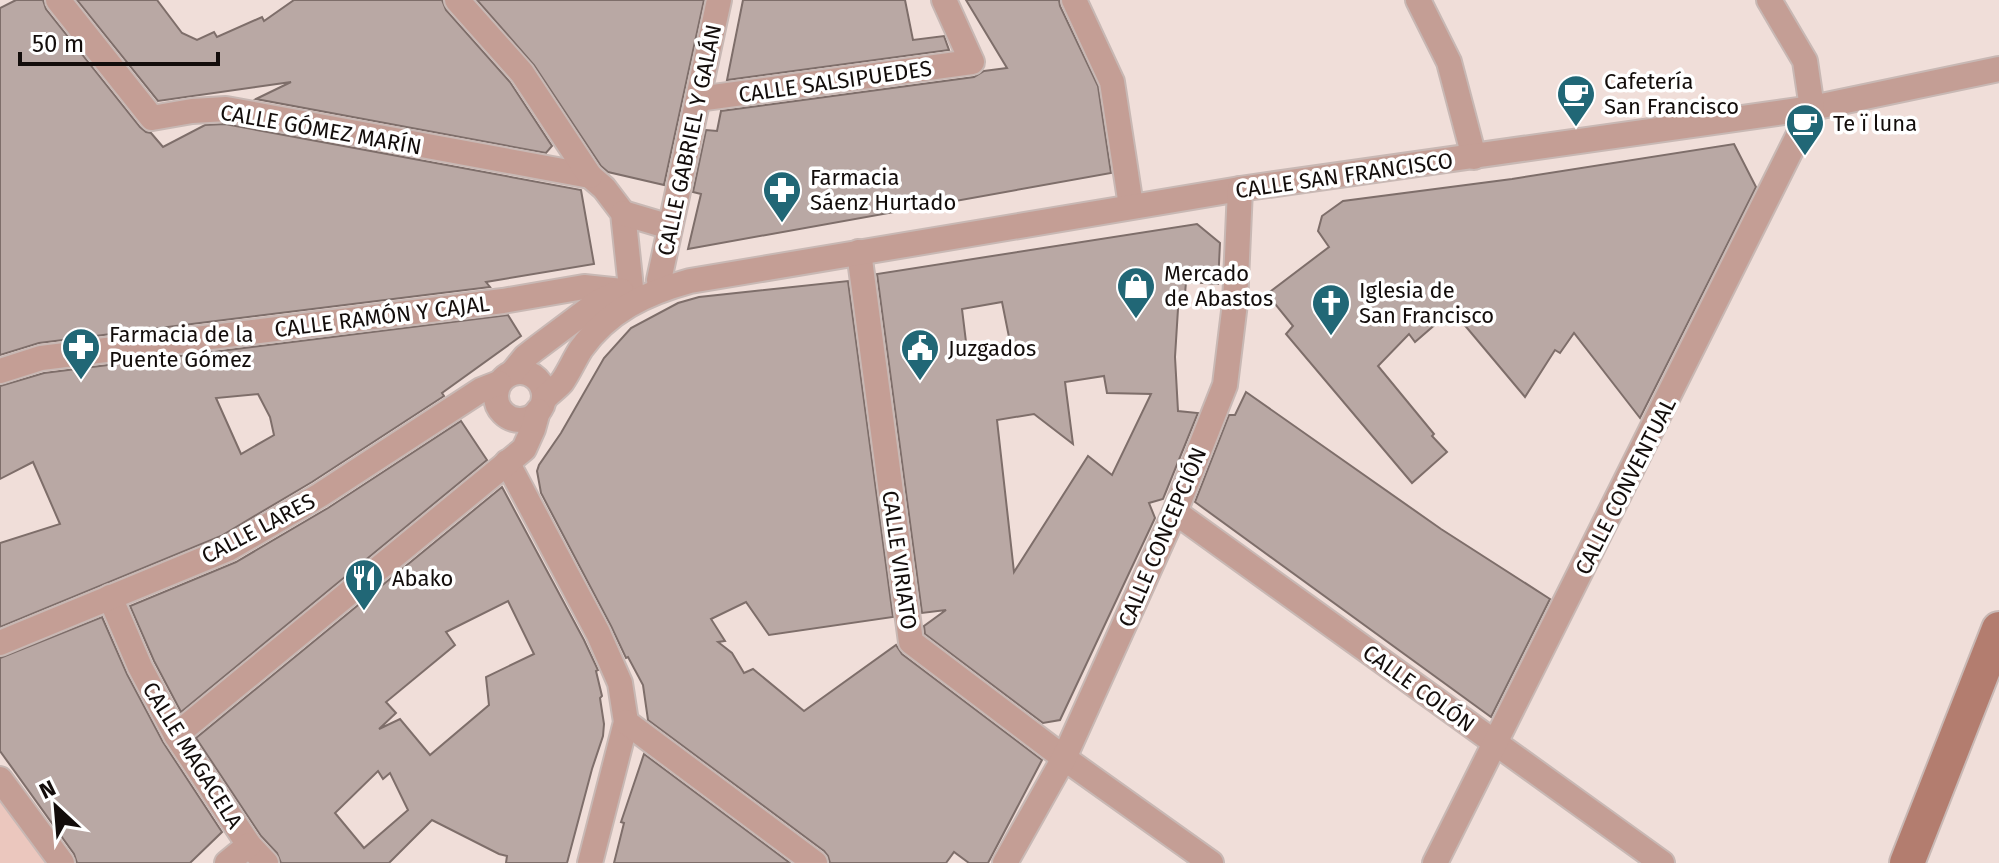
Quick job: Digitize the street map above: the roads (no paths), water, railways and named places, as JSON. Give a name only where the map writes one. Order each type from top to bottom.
[{"type":"street","name":"CALLE GÓMEZ MARÍN","points":[[58,0],[152,118],[226,109],[590,176]]},
{"type":"street","points":[[457,0],[522,73],[590,176],[604,188],[623,213],[627,289],[659,280],[690,281]]},
{"type":"street","name":"CALLE GABRIEL Y GALÁN","points":[[659,280],[719,0]]},
{"type":"street","name":"CALLE SALSIPUEDES","points":[[698,99],[972,62],[944,0]]},
{"type":"street","points":[[1074,0],[1112,82],[1131,206]]},
{"type":"street","points":[[1418,0],[1449,62],[1474,157]]},
{"type":"street","points":[[1769,0],[1805,61],[1812,108]]},
{"type":"street","name":"CALLE SAN FRANCISCO","points":[[690,281],[1240,189],[1812,108],[1999,69]]},
{"type":"street","name":"CALLE CONVENTUAL","points":[[1435,863],[1812,108]]},
{"type":"street","name":"CALLE CONCEPCIÓN","points":[[1005,863],[1064,758],[1175,512],[1225,385],[1235,303],[1240,189]]},
{"type":"street","points":[[623,213],[670,227]]},
{"type":"street","name":"CALLE VIRIATO","points":[[859,252],[911,642],[1064,758],[1211,863]]},
{"type":"street","points":[[176,735],[524,449],[541,405],[543,391],[535,377],[520,372],[506,378],[496,399],[503,412],[517,420],[525,419],[541,405],[561,383],[579,351],[617,311],[653,293],[690,281]]},
{"type":"street","name":"CALLE RAMÓN Y CAJAL","points":[[0,371],[41,358],[503,301],[584,287],[627,289]]},
{"type":"street","name":"CALLE LARES","points":[[0,643],[228,549],[320,495],[481,390],[506,378],[525,357],[598,302],[627,289]]},
{"type":"street","points":[[507,462],[598,633],[620,683],[626,722],[590,863]]},
{"type":"street","name":"CALLE COLÓN","points":[[1175,512],[1662,863]]},
{"type":"street","name":"CALLE MAGACELA","points":[[110,597],[140,667],[176,735],[249,845],[266,863]]},
{"type":"street","points":[[1907,863],[1999,629]]},
{"type":"street","points":[[626,722],[815,863]]},
{"type":"street","points":[[0,779],[62,863]]},
{"type":"street","points":[[227,863],[249,845]]},
{"type":"place","name":"Cafetería San Francisco","points":[[1576,128]]},
{"type":"place","name":"Te ï luna","points":[[1805,157]]},
{"type":"place","name":"Farmacia Sáenz Hurtado","points":[[782,224]]},
{"type":"place","name":"Mercado de Abastos","points":[[1136,320]]},
{"type":"place","name":"Iglesia de San Francisco","points":[[1331,337]]},
{"type":"place","name":"Farmacia de la Puente Gómez","points":[[81,381]]},
{"type":"place","name":"Juzgados","points":[[920,382]]},
{"type":"place","name":"Abako","points":[[364,612]]}]
